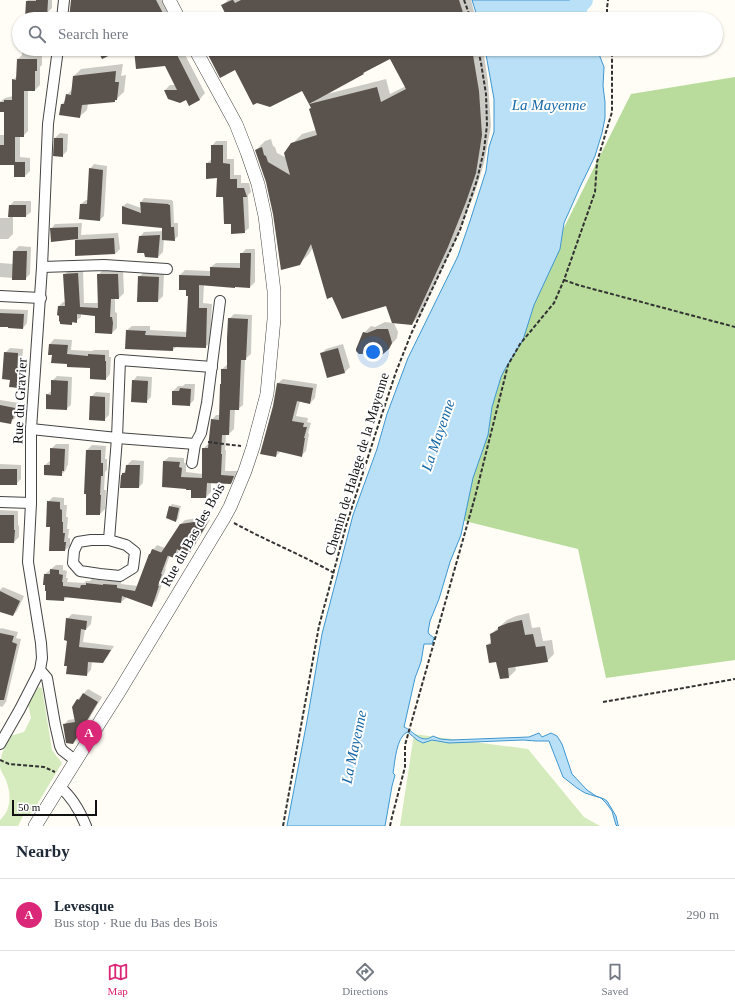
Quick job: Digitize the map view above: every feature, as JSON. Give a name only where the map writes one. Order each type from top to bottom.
[{"type":"street","points":[[63,12],[64,0]]},
{"type":"street","points":[[169,0],[175,12]]},
{"type":"street","name":"Rue du Gravier","points":[[0,744],[40,670],[42,658],[28,562],[31,503],[31,429],[41,298],[48,124],[57,56]]},
{"type":"street","name":"Rue du Bas des Bois","points":[[35,826],[119,692],[230,507],[253,447],[267,394],[274,319],[274,291],[266,224],[258,184],[236,124],[199,56]]},
{"type":"street","points":[[42,268],[104,265],[167,269]]},
{"type":"street","points":[[0,296],[41,298]]},
{"type":"street","points":[[192,463],[196,443],[201,433],[207,403],[220,301]]},
{"type":"street","points":[[109,540],[117,438],[120,360],[212,367]]},
{"type":"street","points":[[31,429],[117,438],[196,443]]},
{"type":"street","points":[[0,502],[31,503]]},
{"type":"street","points":[[109,540],[126,545],[135,552],[133,568],[120,576],[80,571],[73,563],[74,551],[78,542],[109,540]]},
{"type":"street","points":[[40,670],[47,678],[60,746],[62,750],[76,761]]},
{"type":"street","points":[[60,787],[70,797],[86,826]]},
{"type":"path","points":[[464,0],[468,12]]},
{"type":"path","points":[[607,12],[608,0]]},
{"type":"path","name":"Chemin de Halage de la Mayenne","points":[[282,826],[320,626],[346,526],[396,372],[411,334],[460,230],[477,180],[484,150],[487,125],[486,94],[480,56]]},
{"type":"path","points":[[390,826],[405,767],[405,745],[473,504],[508,365],[520,344],[554,302],[564,280],[595,192],[597,162],[612,112],[612,56]]},
{"type":"path","points":[[564,280],[735,327]]},
{"type":"path","points":[[196,443],[253,447]]},
{"type":"path","points":[[224,518],[334,573]]},
{"type":"path","points":[[604,702],[735,679]]},
{"type":"path","points":[[0,760],[10,764],[44,767],[56,773],[61,772],[67,776]]},
{"type":"green space","points":[[735,77],[735,660],[606,678],[578,549],[453,518],[499,357],[631,94]]},
{"type":"green space","points":[[39,687],[42,688],[52,750],[62,763],[32,813],[23,816],[18,826],[0,826],[0,820],[7,811],[9,801],[9,791],[6,780],[0,768],[1,758],[10,736],[24,732],[31,718],[28,704]]},
{"type":"green space","points":[[414,734],[528,749],[584,817],[600,826],[400,826]]},
{"type":"water","points":[[472,0],[577,0],[582,12],[476,12]]},
{"type":"water","name":"La Mayenne","points":[[486,56],[600,56],[604,67],[603,86],[605,118],[602,133],[595,156],[564,223],[560,249],[534,305],[523,340],[501,377],[492,407],[488,435],[473,478],[461,535],[430,621],[428,632],[434,638],[432,644],[424,644],[421,662],[415,678],[404,727],[425,739],[433,736],[440,739],[451,740],[529,737],[539,733],[542,737],[551,733],[557,736],[562,744],[572,774],[587,790],[607,801],[616,816],[619,826],[616,825],[612,811],[601,798],[585,793],[563,777],[549,741],[523,740],[449,743],[432,740],[423,743],[407,732],[400,739],[398,745],[393,773],[395,775],[385,826],[287,826],[322,634],[353,515],[377,449],[387,414],[408,358],[458,256],[470,221],[486,171],[489,147],[494,132],[494,99]]},
{"type":"building","points":[[48,0],[47,12],[25,12],[26,1]]},
{"type":"building","points":[[71,0],[156,0],[162,12],[70,12]]},
{"type":"building","points":[[232,0],[235,3],[241,0],[459,0],[463,12],[224,12],[221,5]]},
{"type":"building","points":[[100,56],[108,56],[102,59]]},
{"type":"building","points":[[135,56],[178,56],[200,100],[189,106],[186,100],[180,103],[168,99],[164,90],[177,90],[165,66],[136,69]]},
{"type":"building","points":[[209,56],[473,56],[479,91],[482,135],[476,173],[448,247],[412,325],[392,323],[386,306],[342,319],[332,297],[327,299],[311,244],[300,265],[281,270],[273,214],[266,182],[255,150],[262,147],[268,162],[290,175],[284,153],[291,143],[317,135],[309,109],[311,108],[302,91],[270,107],[257,103],[253,105],[235,70],[220,78]],"holes":[[[390,59],[406,89],[381,102],[377,87],[309,104],[364,74],[363,73]]]},
{"type":"building","points":[[17,59],[37,59],[37,71],[35,71],[35,91],[24,91],[24,137],[15,137],[15,162],[25,162],[25,177],[14,177],[14,165],[0,165],[0,145],[4,145],[4,112],[0,112],[0,102],[4,102],[4,100],[12,100],[12,79],[16,80]]},
{"type":"building","points":[[116,71],[115,82],[119,82],[117,100],[115,100],[115,102],[82,105],[80,118],[59,115],[61,104],[64,104],[66,94],[71,95],[73,76]]},
{"type":"building","points":[[54,138],[63,138],[63,157],[53,156]]},
{"type":"building","points":[[211,145],[223,145],[223,163],[230,164],[230,179],[237,179],[237,188],[244,188],[247,197],[243,197],[245,233],[231,234],[231,224],[224,224],[223,197],[216,197],[217,178],[206,179],[206,163],[211,163]]},
{"type":"building","points":[[89,168],[103,170],[100,221],[79,219],[80,204],[87,204]]},
{"type":"building","points":[[140,202],[170,205],[171,227],[174,227],[175,241],[162,240],[162,228],[122,224],[122,206],[141,213]]},
{"type":"building","points":[[9,205],[26,205],[26,217],[8,217]]},
{"type":"building","points":[[78,227],[78,239],[51,242],[50,228]]},
{"type":"building","points":[[160,235],[158,258],[145,257],[144,253],[137,253],[139,236]]},
{"type":"building","points":[[114,238],[115,254],[75,256],[75,240]]},
{"type":"building","points":[[13,251],[27,251],[26,280],[12,280]]},
{"type":"building","points":[[240,253],[251,253],[250,288],[199,285],[199,308],[207,308],[206,348],[173,347],[173,351],[125,349],[126,330],[146,331],[145,335],[186,337],[188,296],[186,296],[186,290],[179,290],[179,275],[210,276],[210,267],[240,268]]},
{"type":"building","points":[[78,273],[80,307],[98,308],[97,274],[118,274],[119,299],[111,299],[110,317],[112,317],[113,323],[112,334],[95,333],[95,316],[77,314],[77,323],[72,322],[72,325],[60,324],[59,316],[57,315],[58,306],[65,306],[63,274]]},
{"type":"building","points":[[138,276],[159,277],[158,302],[137,302]]},
{"type":"building","points":[[0,313],[24,314],[23,329],[0,327]]},
{"type":"building","points":[[228,318],[248,319],[246,360],[241,360],[239,410],[230,410],[229,435],[222,435],[221,475],[234,476],[231,484],[207,483],[206,498],[191,498],[191,490],[162,487],[163,461],[180,462],[179,467],[182,468],[181,477],[202,478],[202,448],[208,448],[211,419],[219,420],[221,369],[227,369]]},
{"type":"building","points":[[377,329],[388,329],[392,343],[389,349],[380,355],[369,352],[359,354],[356,349],[363,332],[367,333]]},
{"type":"building","points":[[49,344],[68,345],[67,354],[88,356],[88,354],[105,355],[106,380],[90,379],[90,368],[67,367],[67,364],[51,363],[52,355],[48,355]]},
{"type":"building","points":[[338,348],[345,373],[327,378],[320,353]]},
{"type":"building","points":[[4,352],[18,353],[17,377],[21,377],[20,388],[9,387],[10,380],[2,379]]},
{"type":"building","points":[[51,380],[68,381],[67,410],[46,409],[46,394],[51,395]]},
{"type":"building","points":[[132,380],[148,381],[147,403],[131,402]]},
{"type":"building","points":[[277,383],[313,388],[310,404],[297,401],[292,421],[304,423],[303,427],[307,427],[302,457],[277,451],[276,457],[260,454],[273,406]]},
{"type":"building","points":[[180,388],[191,389],[190,406],[172,405],[172,391],[179,391]]},
{"type":"building","points":[[90,396],[105,397],[105,421],[89,420]]},
{"type":"building","points":[[0,405],[15,408],[11,424],[0,422]]},
{"type":"building","points":[[50,448],[65,449],[64,471],[62,471],[62,476],[44,475],[44,465],[50,465]]},
{"type":"building","points":[[86,450],[101,450],[103,476],[101,476],[100,515],[86,515],[86,494],[84,494]]},
{"type":"building","points":[[126,465],[140,465],[139,488],[120,488],[121,475],[122,473],[125,473]]},
{"type":"building","points":[[0,469],[17,469],[17,485],[0,485]]},
{"type":"building","points":[[47,501],[60,502],[60,509],[62,510],[63,533],[65,533],[64,542],[66,542],[65,551],[49,551],[50,527],[46,527]]},
{"type":"building","points":[[169,506],[179,508],[176,522],[166,518]]},
{"type":"building","points":[[0,515],[14,515],[14,543],[0,543]]},
{"type":"building","points":[[201,521],[207,524],[188,556],[177,549],[174,558],[161,553],[180,524]]},
{"type":"building","points":[[152,549],[168,555],[152,607],[122,596],[121,603],[64,597],[64,601],[46,600],[45,585],[43,585],[44,574],[50,574],[50,569],[59,570],[59,574],[63,575],[63,586],[80,588],[81,585],[86,585],[86,583],[103,584],[117,585],[117,588],[135,591]]},
{"type":"building","points":[[0,591],[20,601],[13,616],[0,612]]},
{"type":"building","points":[[66,618],[87,621],[86,630],[81,629],[79,647],[111,650],[103,663],[88,662],[87,676],[66,674],[67,666],[64,666],[67,641],[64,640]]},
{"type":"building","points":[[522,620],[525,635],[533,634],[536,647],[545,646],[548,662],[508,668],[509,678],[500,679],[496,662],[489,663],[486,645],[491,644],[490,634],[498,630],[498,627]]},
{"type":"building","points":[[0,633],[14,636],[12,642],[17,644],[4,700],[0,700]]},
{"type":"building","points":[[83,693],[98,702],[73,744],[66,743],[63,724],[75,722],[72,707]]},
{"type":"waterway","points":[[576,12],[579,4],[583,0]]},
{"type":"place","name":"Levesque","points":[[89,753]]}]
